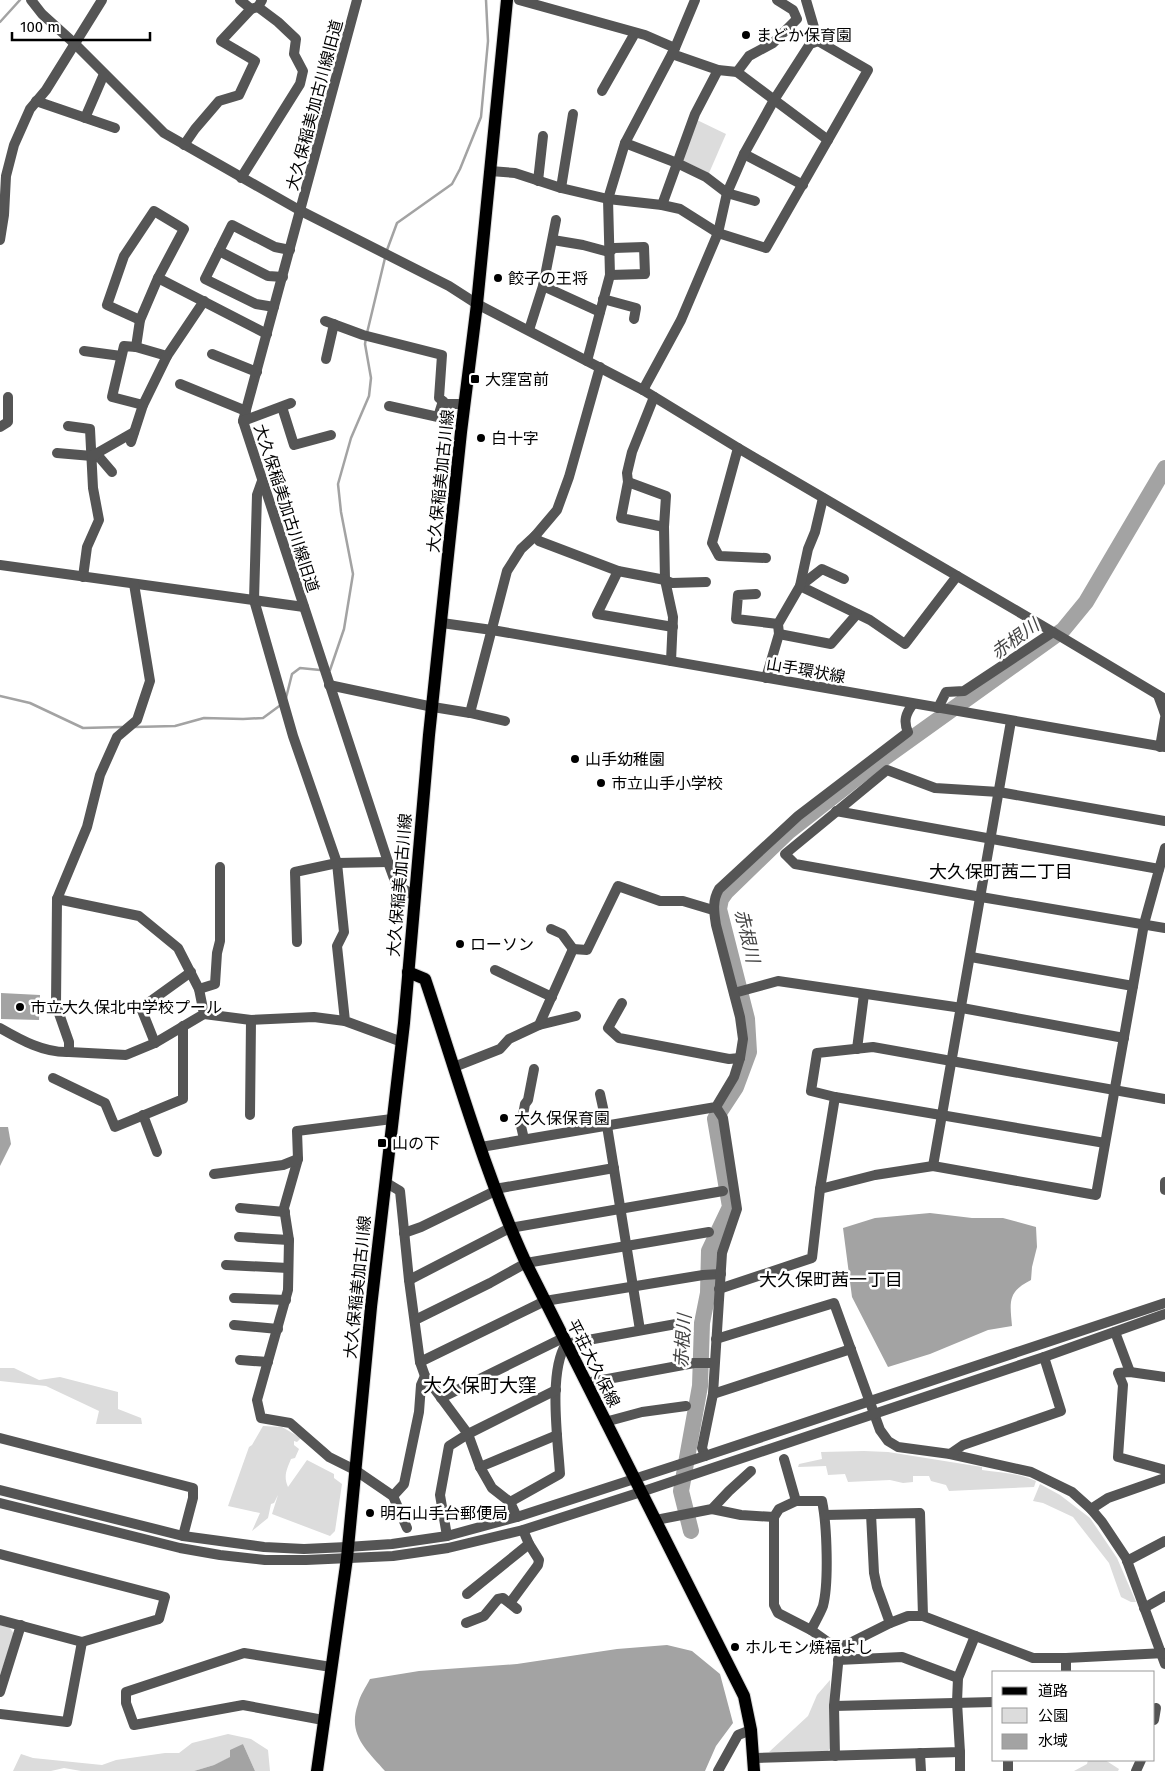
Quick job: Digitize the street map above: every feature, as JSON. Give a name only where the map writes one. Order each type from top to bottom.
[{"type":"main road","name":"大久保稲美加古川線","points":[[316,1771],[347,1552],[385,1182],[402,1042],[414,896],[433,707],[477,304],[507,0]]},
{"type":"main road","name":"平荘大久保線","points":[[408,972],[425,979],[495,1189],[526,1263],[744,1696],[751,1730],[754,1771]]},
{"type":"street","points":[[32,0],[42,14],[74,43],[164,133],[301,211],[449,286],[477,304],[654,396],[738,448],[1161,697],[1165,714]]},
{"type":"street","points":[[0,240],[6,176],[14,146],[30,109],[46,90],[102,0]]},
{"type":"street","points":[[240,0],[257,6],[296,39],[294,54],[304,71],[300,84],[241,178]]},
{"type":"street","name":"大久保稲美加古川線旧道","points":[[357,0],[245,416],[262,482],[388,862],[396,884],[414,896]]},
{"type":"street","points":[[519,0],[635,33],[718,70],[737,72],[828,140]]},
{"type":"street","points":[[587,361],[610,275],[608,198],[625,143],[673,51],[695,0]]},
{"type":"street","points":[[737,72],[749,56],[773,43],[797,18],[793,10],[777,0]]},
{"type":"street","points":[[490,171],[514,173],[561,188],[608,198],[680,209],[718,233],[766,248],[868,70],[818,41],[807,4],[793,10]]},
{"type":"street","points":[[184,145],[194,129],[219,101],[239,95],[255,61],[221,41],[257,6]]},
{"type":"street","points":[[602,91],[635,33]]},
{"type":"street","points":[[643,390],[681,320],[718,233],[726,193],[744,154],[774,100],[810,44],[818,41]]},
{"type":"street","points":[[662,205],[695,114],[718,70]]},
{"type":"street","points":[[85,118],[104,74]]},
{"type":"street","points":[[36,101],[115,128]]},
{"type":"street","points":[[561,188],[573,114]]},
{"type":"street","points":[[538,180],[543,136]]},
{"type":"street","points":[[625,143],[677,163],[706,177],[726,193],[755,201]]},
{"type":"street","points":[[744,154],[803,185]]},
{"type":"street","points":[[136,346],[140,320],[158,278],[184,228],[154,211],[124,256],[107,305],[140,320]]},
{"type":"street","points":[[529,330],[543,286],[556,220]]},
{"type":"street","points":[[274,307],[256,304],[205,279],[232,225],[275,247],[290,250]]},
{"type":"street","points":[[553,240],[609,252]]},
{"type":"street","points":[[609,252],[614,248],[644,248],[645,274],[610,275]]},
{"type":"street","points":[[219,252],[268,276],[283,277]]},
{"type":"street","points":[[158,278],[267,334]]},
{"type":"street","points":[[543,286],[600,312]]},
{"type":"street","points":[[603,299],[636,308],[634,319]]},
{"type":"street","points":[[92,456],[132,437],[142,405],[167,356],[204,302]]},
{"type":"street","points":[[326,359],[330,323],[367,336],[442,355],[439,398],[446,404],[465,404]]},
{"type":"street","points":[[142,405],[112,397],[124,346],[136,346],[167,356]]},
{"type":"street","points":[[84,351],[121,356]]},
{"type":"street","points":[[212,354],[257,372]]},
{"type":"street","points":[[470,713],[507,571],[521,550],[557,510],[570,477],[600,368]]},
{"type":"street","points":[[180,384],[245,416],[286,405],[294,444],[331,435]]},
{"type":"street","points":[[654,396],[632,452],[621,518],[664,527]]},
{"type":"street","points":[[0,427],[8,422],[8,397]]},
{"type":"street","points":[[389,406],[438,417],[443,401]]},
{"type":"street","points":[[68,426],[90,429],[93,488],[99,520],[87,547],[83,577]]},
{"type":"street","points":[[738,448],[712,543],[719,556],[766,558]]},
{"type":"street","points":[[57,453],[100,458],[112,472]]},
{"type":"street","points":[[262,482],[257,495],[254,600],[293,736],[337,863],[344,932],[337,946],[345,1021]]},
{"type":"street","points":[[628,482],[666,496],[664,527],[665,580],[673,617],[671,661]]},
{"type":"street","points":[[766,678],[779,629],[800,586],[808,549],[815,532],[823,498]]},
{"type":"street","points":[[535,536],[539,542],[618,571],[672,583],[706,582]]},
{"type":"street","points":[[0,565],[304,607]]},
{"type":"street","points":[[800,586],[822,569],[844,580]]},
{"type":"street","points":[[618,571],[597,614],[673,627]]},
{"type":"street","points":[[800,586],[870,620],[905,644],[957,576]]},
{"type":"street","points":[[69,1052],[69,1042],[56,1005],[57,898],[87,827],[100,775],[117,737],[137,720],[150,681],[134,584]]},
{"type":"street","points":[[756,594],[738,595],[736,619],[831,644],[857,614]]},
{"type":"street","name":"山手環状線","points":[[442,623],[492,630],[1162,747]]},
{"type":"street","points":[[938,708],[946,692],[964,691],[1053,632]]},
{"type":"street","points":[[329,685],[505,721]]},
{"type":"street","points":[[481,1147],[716,1107],[734,1077],[743,1039],[740,1017],[713,910],[715,896],[719,889],[798,816],[908,732],[905,724],[907,712],[913,704]]},
{"type":"street","points":[[1162,747],[1165,718]]},
{"type":"street","points":[[933,1166],[1011,721]]},
{"type":"street","points":[[1165,821],[999,792],[936,788],[887,770],[785,854],[794,864],[1165,928]]},
{"type":"street","points":[[836,811],[1160,869]]},
{"type":"street","points":[[820,1190],[875,1176],[933,1166],[1096,1195],[1144,924],[1165,848]]},
{"type":"street","points":[[297,942],[295,872],[337,863],[388,862]]},
{"type":"street","points":[[199,989],[215,984],[217,953],[220,941],[220,867]]},
{"type":"street","points":[[551,929],[562,934],[573,949],[587,950],[618,886],[660,901],[683,901],[713,910]]},
{"type":"street","points":[[57,898],[139,916],[178,948],[199,989],[204,1014]]},
{"type":"street","points":[[539,1025],[573,949]]},
{"type":"street","points":[[971,956],[1133,986]]},
{"type":"street","points":[[495,970],[552,997]]},
{"type":"street","points":[[155,1043],[141,1008],[191,972]]},
{"type":"street","points":[[734,993],[778,981],[962,1008],[1124,1038]]},
{"type":"street","points":[[857,1049],[864,994]]},
{"type":"street","points":[[622,1002],[608,1028],[619,1038],[729,1060],[740,1058]]},
{"type":"street","points":[[0,1028],[38,1047],[58,1053],[126,1055],[155,1043],[204,1014],[251,1020],[314,1017],[345,1021],[402,1042]]},
{"type":"street","points":[[454,1067],[500,1048],[509,1040],[539,1025],[576,1016]]},
{"type":"street","points":[[250,1115],[251,1020]]},
{"type":"street","points":[[53,1078],[105,1103],[115,1127],[183,1099],[183,1026]]},
{"type":"street","points":[[1105,1143],[942,1116],[811,1091],[817,1053],[873,1047],[1165,1099]]},
{"type":"street","points":[[524,1139],[521,1126],[534,1069]]},
{"type":"street","points":[[600,1094],[607,1126],[640,1330]]},
{"type":"street","points":[[720,1288],[812,1258],[820,1190],[835,1097]]},
{"type":"street","points":[[705,1456],[702,1448],[713,1394],[722,1253],[737,1209],[723,1118],[716,1107]]},
{"type":"street","points":[[143,1115],[157,1152]]},
{"type":"street","points":[[392,1119],[297,1131],[298,1159],[284,1208],[289,1240],[288,1290],[257,1400],[262,1418],[290,1422],[329,1457],[355,1470],[393,1496],[407,1528]]},
{"type":"street","points":[[214,1174],[283,1165],[298,1159]]},
{"type":"street","points":[[404,1233],[421,1227],[495,1189],[614,1168]]},
{"type":"street","points":[[385,1182],[400,1191],[420,1362],[425,1376],[468,1434],[480,1467],[492,1488],[510,1502],[517,1517]]},
{"type":"street","points":[[1165,1182],[1165,1190]]},
{"type":"street","points":[[409,1280],[510,1228],[723,1191]]},
{"type":"street","points":[[240,1208],[285,1212]]},
{"type":"street","points":[[415,1320],[526,1263],[571,1257],[626,1245],[709,1232]]},
{"type":"street","points":[[239,1237],[289,1240]]},
{"type":"street","points":[[226,1265],[288,1268]]},
{"type":"street","points":[[420,1362],[545,1301],[703,1275],[721,1274]]},
{"type":"street","points":[[234,1298],[286,1300]]},
{"type":"street","points":[[716,1340],[834,1303],[880,1430],[888,1441],[898,1447],[950,1454],[1031,1472],[1072,1492],[1102,1522],[1127,1561],[1163,1653],[1165,1664]]},
{"type":"street","points":[[0,1503],[170,1546],[220,1555],[265,1560],[347,1552],[447,1536],[517,1517],[705,1456],[1165,1303]]},
{"type":"street","points":[[0,1490],[183,1536],[264,1547],[393,1556],[448,1548],[523,1530],[641,1492],[1044,1357],[1165,1314]]},
{"type":"street","points":[[441,1398],[565,1341],[687,1322]]},
{"type":"street","points":[[234,1325],[278,1329]]},
{"type":"street","points":[[1115,1332],[1130,1372]]},
{"type":"street","points":[[510,1502],[560,1474],[556,1390],[560,1353],[565,1341]]},
{"type":"street","points":[[713,1394],[851,1349]]},
{"type":"street","points":[[950,1454],[964,1445],[1061,1411],[1044,1357]]},
{"type":"street","points":[[240,1360],[268,1362]]},
{"type":"street","points":[[586,1383],[694,1363],[714,1363]]},
{"type":"street","points":[[1165,1376],[1130,1372],[1118,1373],[1122,1385],[1118,1457],[1165,1470]]},
{"type":"street","points":[[393,1496],[404,1484],[425,1376]]},
{"type":"street","points":[[447,1536],[440,1495],[449,1446],[468,1434],[556,1390]]},
{"type":"street","points":[[605,1422],[642,1412],[686,1406]]},
{"type":"street","points":[[480,1467],[557,1435]]},
{"type":"street","points":[[0,1438],[194,1488],[183,1536]]},
{"type":"street","points":[[784,1459],[796,1502]]},
{"type":"street","points":[[712,1509],[751,1471]]},
{"type":"street","points":[[1091,1509],[1108,1498],[1165,1478]]},
{"type":"street","points":[[811,1630],[822,1608],[826,1591],[825,1515],[822,1502],[796,1502],[780,1509],[774,1517],[774,1606],[778,1613],[811,1630],[832,1645],[840,1646],[908,1616],[924,1616],[1033,1658],[1163,1653]]},
{"type":"street","points":[[656,1520],[712,1509],[741,1515],[774,1517]]},
{"type":"street","points":[[825,1515],[920,1513],[924,1616]]},
{"type":"street","points":[[871,1514],[874,1573],[890,1623]]},
{"type":"street","points":[[466,1623],[484,1616],[498,1599],[503,1598],[514,1606],[538,1565],[539,1560],[523,1530]]},
{"type":"street","points":[[1127,1561],[1165,1541]]},
{"type":"street","points":[[467,1594],[529,1544]]},
{"type":"street","points":[[0,1554],[166,1597],[158,1619],[82,1642],[0,1620]]},
{"type":"street","points":[[1144,1608],[1165,1596]]},
{"type":"street","points":[[0,1692],[21,1625]]},
{"type":"street","points":[[960,1771],[957,1702],[958,1678],[975,1636]]},
{"type":"street","points":[[0,1714],[67,1722],[82,1642]]},
{"type":"street","points":[[835,1756],[834,1706],[840,1646]]},
{"type":"street","points":[[323,1720],[243,1705],[134,1725],[126,1703],[126,1692],[244,1653],[331,1667]]},
{"type":"street","points":[[838,1660],[902,1657],[958,1678]]},
{"type":"street","points":[[1066,1658],[1066,1671]]},
{"type":"street","points":[[834,1706],[992,1702]]},
{"type":"street","points":[[718,1771],[738,1735],[751,1730]]},
{"type":"street","points":[[754,1758],[960,1752]]},
{"type":"street","points":[[920,1753],[921,1771]]},
{"type":"green space","points":[[697,120],[726,134],[709,173],[684,161],[681,157]]},
{"type":"green space","points":[[0,1368],[14,1368],[39,1380],[60,1377],[118,1392],[118,1409],[141,1418],[142,1424],[96,1424],[99,1411],[46,1386],[0,1381]]},
{"type":"green space","points":[[263,1426],[282,1427],[301,1438],[297,1442],[294,1441],[294,1445],[299,1449],[295,1458],[291,1459],[287,1469],[286,1479],[288,1487],[307,1460],[334,1474],[334,1478],[342,1484],[335,1531],[330,1536],[272,1514],[278,1495],[274,1503],[271,1504],[268,1518],[252,1531],[260,1513],[228,1506],[249,1447]]},
{"type":"green space","points":[[821,1452],[888,1452],[982,1467],[982,1470],[1016,1475],[1036,1481],[1034,1487],[949,1491],[946,1485],[931,1481],[929,1476],[913,1476],[913,1482],[903,1483],[890,1480],[848,1482],[845,1474],[828,1475],[826,1466],[798,1467],[799,1464],[822,1459]]},
{"type":"green space","points":[[1040,1484],[1060,1495],[1090,1518],[1117,1558],[1136,1602],[1131,1602],[1121,1597],[1109,1563],[1073,1517],[1043,1503],[1033,1501]]},
{"type":"green space","points":[[0,1625],[10,1628],[14,1634],[0,1675]]},
{"type":"green space","points":[[830,1680],[831,1747],[828,1751],[769,1752],[808,1716],[817,1695]]},
{"type":"green space","points":[[228,1734],[251,1739],[268,1750],[270,1771],[255,1771],[243,1744],[231,1757],[194,1771],[81,1771],[64,1768],[51,1771],[13,1771],[21,1754],[33,1758],[102,1765],[116,1760],[165,1753],[179,1753],[192,1743]]},
{"type":"green space","points":[[1088,1761],[1107,1761],[1119,1769],[1118,1771],[1074,1771],[1087,1764]]},
{"type":"water","name":"市立大久保北中学校プール","points":[[1,993],[40,995],[39,1020],[1,1019]]},
{"type":"water","points":[[0,1127],[8,1127],[11,1144],[0,1166]]},
{"type":"water","points":[[930,1213],[972,1218],[1003,1218],[1036,1227],[1037,1247],[1031,1280],[1023,1284],[1012,1298],[1012,1326],[988,1330],[930,1354],[888,1367],[852,1297],[843,1228],[875,1218]]},
{"type":"water","points":[[667,1645],[692,1651],[720,1674],[733,1723],[716,1746],[705,1771],[385,1771],[366,1749],[357,1733],[355,1715],[360,1697],[370,1679],[419,1671],[517,1664],[617,1649]]},
{"type":"water","points":[[243,1744],[255,1771],[194,1771],[214,1765],[230,1757],[230,1750]]},
{"type":"waterway","points":[[0,22],[20,0]]},
{"type":"waterway","points":[[387,250],[397,223],[452,184],[481,117],[488,41],[486,0]]},
{"type":"waterway","points":[[367,333],[385,258]]},
{"type":"waterway","points":[[328,670],[330,670],[344,629],[353,574],[341,512],[338,484],[351,438],[369,396],[371,378],[365,344],[366,338]]},
{"type":"waterway","name":"赤根川","points":[[691,1531],[681,1491],[700,1386],[702,1323],[708,1293],[709,1251],[730,1207],[715,1119],[736,1087],[749,1052],[747,1019],[719,909],[721,899],[788,832],[862,774],[1063,630],[1086,602],[1165,468]]},
{"type":"waterway","points":[[286,698],[292,674],[300,668],[320,670]]},
{"type":"waterway","points":[[0,696],[30,703],[83,728],[122,727]]},
{"type":"waterway","points":[[135,727],[175,726],[204,718],[263,718],[282,704]]},
{"type":"place","name":"まどか保育園","points":[[746,35]]},
{"type":"place","name":"餃子の王将","points":[[498,278]]},
{"type":"place","name":"大窪宮前","points":[[475,379]]},
{"type":"place","name":"白十字","points":[[481,438]]},
{"type":"place","name":"山手幼稚園","points":[[575,759]]},
{"type":"place","name":"市立山手小学校","points":[[601,783]]},
{"type":"place","name":"ローソン","points":[[460,944]]},
{"type":"place","name":"市立大久保北中学校プール","points":[[20,1007]]},
{"type":"place","name":"大久保保育園","points":[[504,1118]]},
{"type":"place","name":"山の下","points":[[382,1143]]},
{"type":"place","name":"明石山手台郵便局","points":[[370,1513]]},
{"type":"place","name":"ホルモン焼福よし","points":[[735,1647]]},
{"type":"district","name":"大久保町茜二丁目","points":[[1001,872]]},
{"type":"district","name":"大久保町茜一丁目","points":[[831,1280]]},
{"type":"district","name":"大久保町大窪","points":[[480,1385]]}]
